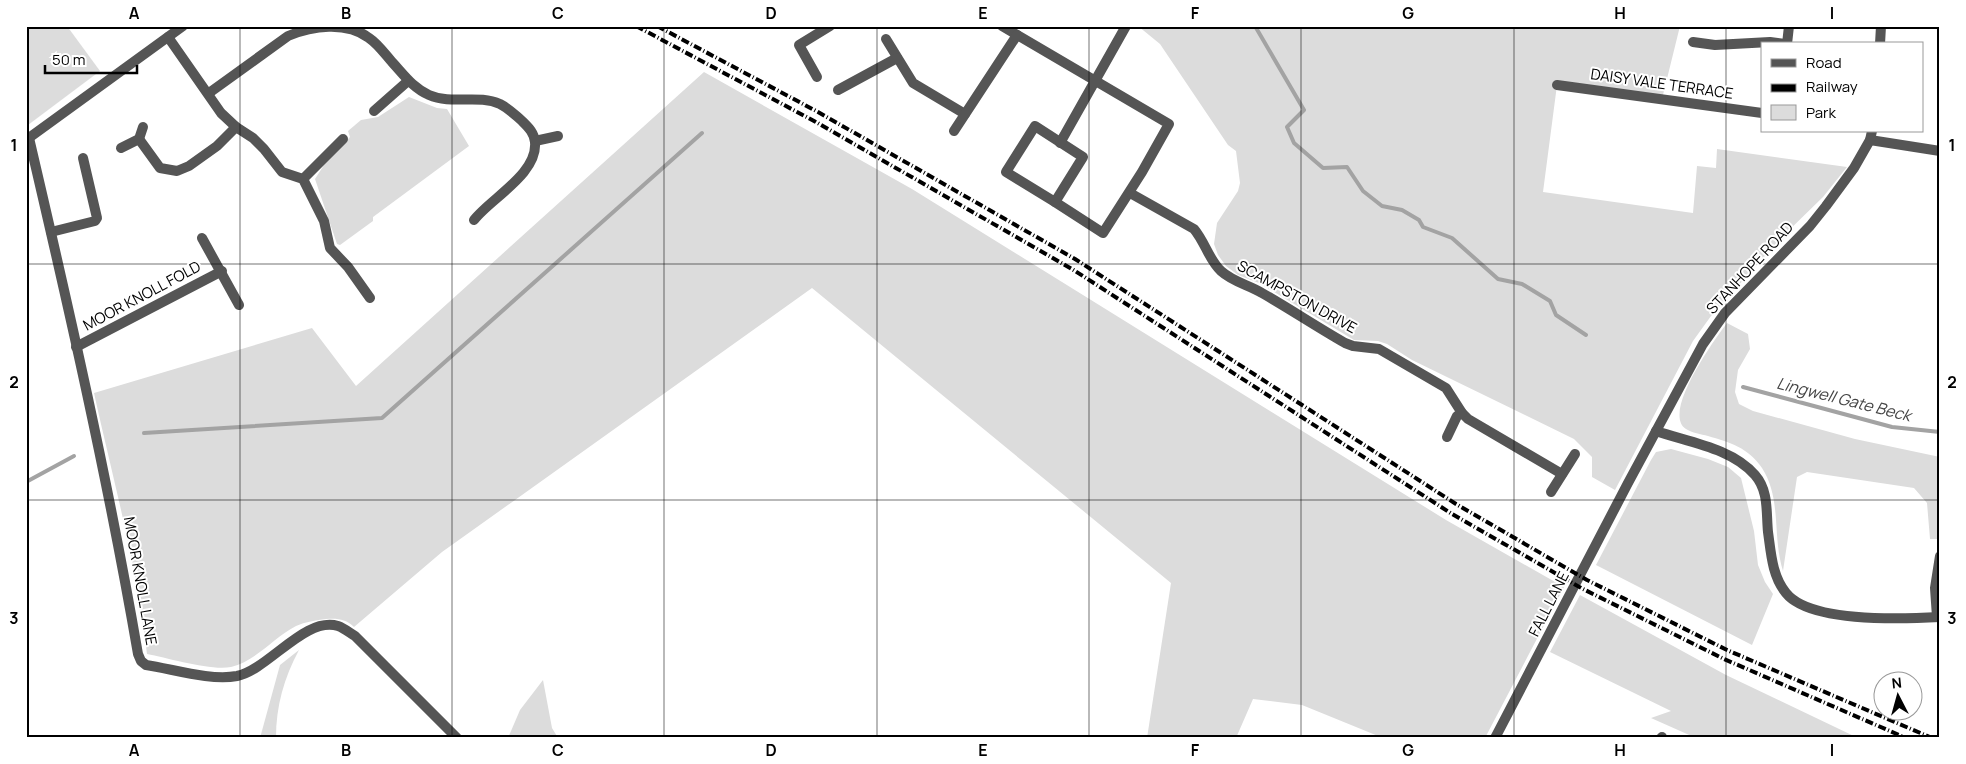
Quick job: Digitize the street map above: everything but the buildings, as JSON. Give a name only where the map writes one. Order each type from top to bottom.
[{"type":"street","points":[[28,139],[184,26]]},
{"type":"street","points":[[817,77],[799,45],[830,26]]},
{"type":"street","points":[[1002,26],[1170,124],[1130,193],[1103,233],[1006,172],[1035,126],[1083,157],[1055,202]]},
{"type":"street","points":[[1060,143],[1126,26]]},
{"type":"street","points":[[1786,42],[1789,26]]},
{"type":"street","points":[[1880,42],[1881,26]]},
{"type":"street","points":[[209,93],[288,36],[303,30],[336,27],[352,30],[368,37],[416,88],[438,99],[448,101],[473,100],[498,103],[508,109],[529,128],[535,141],[535,150],[528,169],[496,200],[481,210],[474,220]]},
{"type":"street","points":[[954,131],[1016,35]]},
{"type":"street","points":[[168,37],[209,93],[221,113],[236,127],[253,138],[282,172],[303,179],[324,221],[330,248],[348,267],[370,298]]},
{"type":"street","points":[[886,39],[913,83],[965,114]]},
{"type":"street","points":[[1693,42],[1715,45],[1761,42]]},
{"type":"street","points":[[838,90],[897,58]]},
{"type":"street","points":[[374,111],[408,81]]},
{"type":"street","name":"DAISY VALE TERRACE","points":[[1557,85],[1761,113]]},
{"type":"street","points":[[121,148],[139,138],[143,127]]},
{"type":"street","points":[[139,138],[160,168],[177,171],[201,159],[236,127]]},
{"type":"street","points":[[535,141],[558,136]]},
{"type":"street","points":[[1871,136],[1940,151]]},
{"type":"street","name":"STANHOPE ROAD","points":[[1628,483],[1703,344],[1725,313],[1810,226],[1854,168],[1871,136]]},
{"type":"street","name":"MOOR KNOLL LANE","points":[[28,139],[51,232],[108,491],[138,654],[141,661],[146,665],[222,678],[239,676],[311,630],[326,626],[338,626],[355,636],[457,738]]},
{"type":"street","points":[[303,179],[343,139]]},
{"type":"street","points":[[51,232],[95,221],[97,218],[82,158]]},
{"type":"street","name":"SCAMPSTON DRIVE","points":[[1130,193],[1194,230],[1201,238],[1214,263],[1233,280],[1261,292],[1345,343],[1353,346],[1379,349],[1446,388],[1468,419],[1562,474]]},
{"type":"street","name":"MOOR KNOLL FOLD","points":[[202,238],[222,271],[238,305]]},
{"type":"street","name":"MOOR KNOLL FOLD","points":[[76,347],[222,271]]},
{"type":"street","points":[[1447,437],[1457,416],[1462,413]]},
{"type":"street","points":[[1656,432],[1728,454],[1743,463],[1756,476],[1765,492],[1772,564],[1778,581],[1787,595],[1802,605],[1829,614],[1856,617],[1938,617],[1935,588],[1940,556]]},
{"type":"street","points":[[1552,492],[1575,454]]},
{"type":"street","name":"FALL LANE","points":[[1495,738],[1628,483]]},
{"type":"green space","points":[[26,26],[67,26],[100,71],[28,125],[26,122]]},
{"type":"green space","points":[[1138,26],[1680,26],[1662,99],[1557,85],[1543,192],[1693,213],[1697,166],[1716,168],[1717,149],[1847,167],[1823,197],[1781,238],[1711,316],[1693,341],[1615,490],[1592,477],[1592,457],[1574,439],[1412,360],[1387,344],[1378,341],[1354,340],[1259,283],[1238,275],[1226,266],[1218,255],[1214,244],[1217,223],[1238,191],[1240,183],[1236,151],[1228,145],[1160,44]]},
{"type":"green space","points":[[704,72],[912,189],[1446,520],[1564,587],[1485,738],[1383,738],[1302,705],[1253,699],[1236,738],[1147,738],[1171,583],[812,288],[442,552],[354,627],[345,621],[334,619],[303,623],[288,631],[248,660],[231,667],[201,666],[147,654],[131,555],[94,393],[312,328],[356,386]]},
{"type":"green space","points":[[409,97],[437,108],[447,109],[469,146],[373,217],[373,221],[340,245],[337,244],[315,179],[324,165],[350,137],[348,131],[361,120],[378,117]]},
{"type":"green space","points":[[1727,323],[1748,334],[1750,349],[1738,370],[1735,392],[1739,404],[1753,411],[1855,439],[1940,457],[1940,516],[1937,539],[1930,539],[1927,503],[1914,488],[1807,472],[1797,477],[1783,571],[1778,544],[1775,505],[1768,480],[1762,468],[1745,451],[1723,441],[1688,430],[1680,421],[1680,408],[1693,376],[1702,359]]},
{"type":"green space","points":[[1671,449],[1708,459],[1728,467],[1741,478],[1754,531],[1758,565],[1765,582],[1773,594],[1752,645],[1596,565],[1656,452]]},
{"type":"green space","points":[[1580,595],[1726,675],[1858,738],[1696,738],[1651,718],[1671,711],[1550,652]]},
{"type":"green space","points":[[299,650],[282,692],[277,715],[276,738],[260,738],[280,665]]},
{"type":"green space","points":[[543,680],[552,728],[558,738],[508,738],[520,710]]},
{"type":"waterway","points":[[1255,26],[1304,110],[1287,127],[1294,143],[1323,168],[1347,167],[1363,191],[1382,206],[1402,210],[1419,220],[1423,227],[1452,238],[1498,279],[1522,284],[1550,301],[1556,315],[1586,335]]},
{"type":"waterway","points":[[144,433],[382,418],[702,133]]},
{"type":"waterway","name":"Lingwell Gate Beck","points":[[1743,387],[1892,427],[1940,432]]},
{"type":"waterway","points":[[26,482],[74,456]]},
{"type":"railway","points":[[636,26],[814,121],[1072,269],[1452,514],[1583,589],[1724,659],[1906,738]]},
{"type":"railway","points":[[657,26],[818,112],[1075,259],[1456,504],[1587,580],[1727,650],[1932,738]]}]
